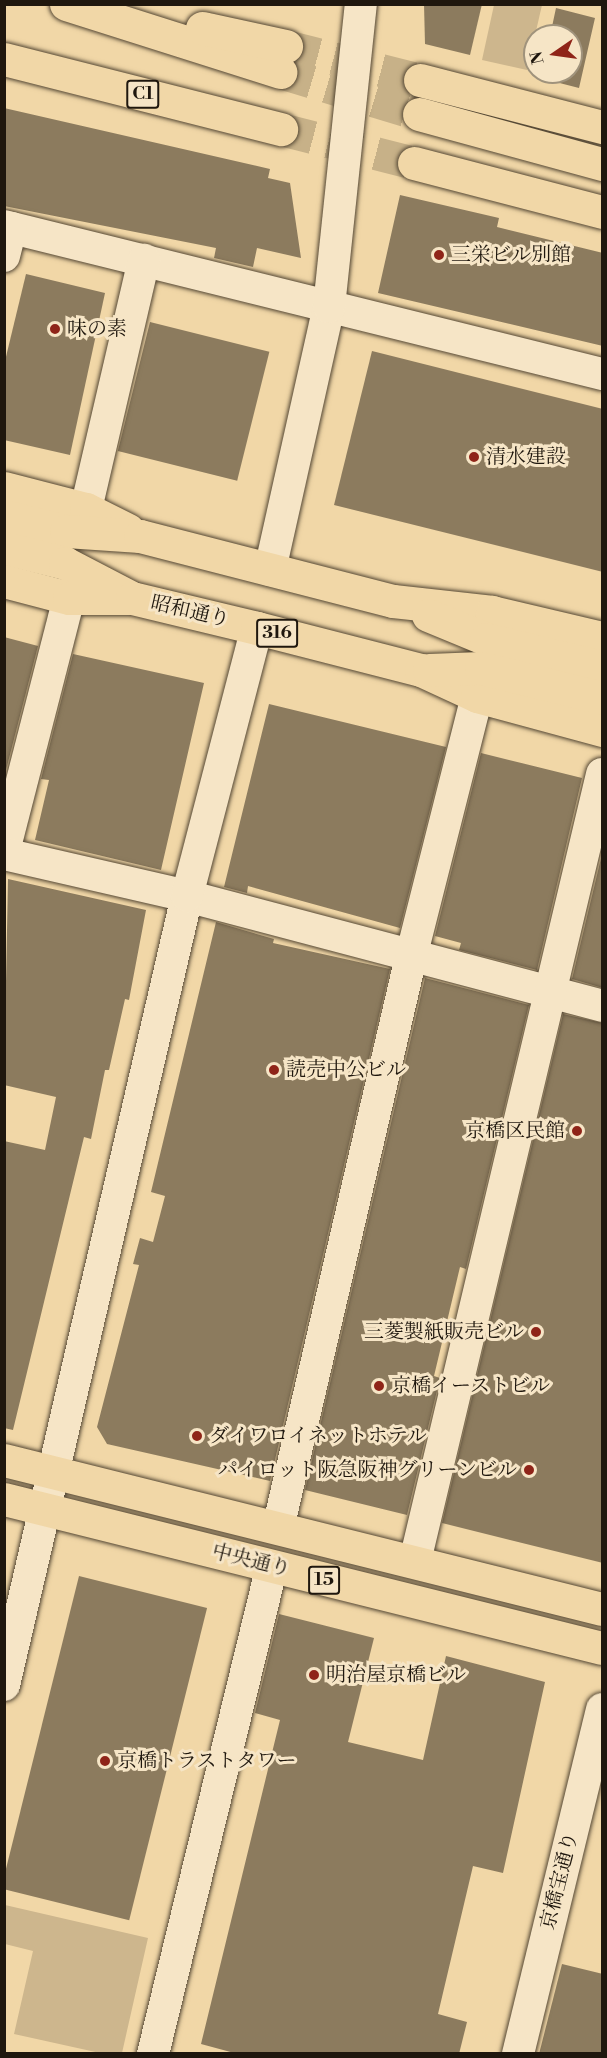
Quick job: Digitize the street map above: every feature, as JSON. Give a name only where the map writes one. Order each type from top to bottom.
[{"type":"main road","points":[[66,4],[283,59],[97,4]]},
{"type":"main road","name":"C1","points":[[4,59],[281,129]]},
{"type":"main road","points":[[420,80],[603,127]]},
{"type":"main road","points":[[419,114],[603,164]]},
{"type":"main road","points":[[414,163],[603,212]]},
{"type":"main road","points":[[4,488],[86,509],[140,536]]},
{"type":"main road","points":[[4,516],[66,531],[140,536],[393,601],[492,612],[603,638]]},
{"type":"main road","name":"昭和通り","points":[[4,548],[65,563],[132,598]]},
{"type":"main road","name":"昭和通り","points":[[4,581],[69,598],[132,598],[257,628],[421,670],[477,696],[603,730]]},
{"type":"main road","points":[[393,601],[486,639],[603,667]]},
{"type":"main road","name":"昭和通り","points":[[421,670],[481,668],[603,698]]},
{"type":"main road","name":"中央通り","points":[[4,1460],[603,1609]]},
{"type":"main road","name":"中央通り","points":[[4,1499],[603,1648]]},
{"type":"street","points":[[270,570],[329,307],[361,4]]},
{"type":"street","points":[[7,237],[144,260],[603,374]]},
{"type":"street","points":[[86,509],[144,260]]},
{"type":"street","points":[[69,598],[4,853],[187,896],[603,1006]]},
{"type":"street","points":[[4,1685],[47,1510],[187,896],[257,628]]},
{"type":"street","points":[[278,1528],[411,957],[477,696]]},
{"type":"street","points":[[415,1561],[603,774]]},
{"type":"street","points":[[153,2054],[272,1566]]},
{"type":"street","name":"京橋宝通り","points":[[518,2054],[603,1709]]},
{"type":"shaded area","points":[[494,5],[542,5],[538,24],[523,24],[523,69],[482,60]]},
{"type":"shaded area","points":[[5,1905],[148,1938],[122,2053],[100,2053],[14,2034],[33,1951],[5,1944]]},
{"type":"building","points":[[424,4],[482,4],[470,55],[425,44]]},
{"type":"building","points":[[556,8],[595,18],[583,70],[583,24],[553,24]]},
{"type":"building","points":[[563,84],[580,84],[579,88]]},
{"type":"building","points":[[4,108],[270,169],[268,178],[290,183],[301,258],[257,248],[253,267],[214,258],[216,248],[4,206]]},
{"type":"building","points":[[400,195],[499,218],[497,227],[603,253],[603,346],[378,293]]},
{"type":"building","name":"味の素","points":[[26,274],[105,293],[70,455],[4,440],[4,365]]},
{"type":"building","points":[[150,322],[269,352],[237,481],[118,451]]},
{"type":"building","name":"清水建設","points":[[372,351],[603,409],[603,572],[334,505]]},
{"type":"building","points":[[4,637],[38,646],[6,770],[4,770]]},
{"type":"building","points":[[73,654],[204,683],[161,870],[35,840],[49,780],[41,779]]},
{"type":"building","points":[[269,704],[446,747],[400,928],[248,886],[247,893],[224,887]]},
{"type":"building","points":[[481,753],[582,778],[537,970],[459,950],[461,943],[435,936]]},
{"type":"building","points":[[603,850],[603,988],[572,979]]},
{"type":"building","points":[[8,879],[146,910],[129,1000],[125,999],[109,1070],[105,1070],[91,1139],[84,1137],[13,1430],[4,1428],[4,1141],[45,1150],[56,1097],[4,1085]]},
{"type":"building","points":[[216,922],[274,939],[273,943],[390,969],[270,1481],[107,1444],[97,1427],[139,1265],[133,1264],[140,1238],[153,1242],[165,1196],[151,1192]]},
{"type":"building","points":[[425,978],[529,1005],[466,1269],[460,1267],[434,1376],[440,1378],[407,1515],[305,1490]]},
{"type":"building","points":[[563,1014],[603,1023],[603,1563],[442,1523]]},
{"type":"building","name":"京橋トラストタワー","points":[[79,1576],[207,1608],[129,1920],[4,1889],[4,1877]]},
{"type":"building","points":[[279,1614],[374,1638],[348,1742],[423,1760],[446,1656],[545,1682],[503,1873],[473,1866],[438,2014],[467,2022],[459,2054],[238,2054],[201,2044],[280,1720],[255,1713]]},
{"type":"building","points":[[562,1964],[603,1974],[603,2054],[539,2054]]},
{"type":"tunnel","points":[[286,46],[420,80]]},
{"type":"tunnel","points":[[280,72],[419,114]]},
{"type":"tunnel","points":[[281,129],[414,163]]},
{"type":"place","name":"三栄ビル別館","points":[[439,255]]},
{"type":"place","name":"味の素","points":[[55,329]]},
{"type":"place","name":"清水建設","points":[[474,457]]},
{"type":"place","name":"読売中公ビル","points":[[274,1070]]},
{"type":"place","name":"京橋区民館","points":[[577,1131]]},
{"type":"place","name":"三菱製紙販売ビル","points":[[536,1332]]},
{"type":"place","name":"京橋イーストビル","points":[[379,1386]]},
{"type":"place","name":"ダイワロイネットホテル","points":[[197,1436]]},
{"type":"place","name":"パイロット阪急阪神グリーンビル","points":[[529,1470]]},
{"type":"place","name":"明治屋京橋ビル","points":[[314,1675]]},
{"type":"place","name":"京橋トラストタワー","points":[[105,1761]]}]
